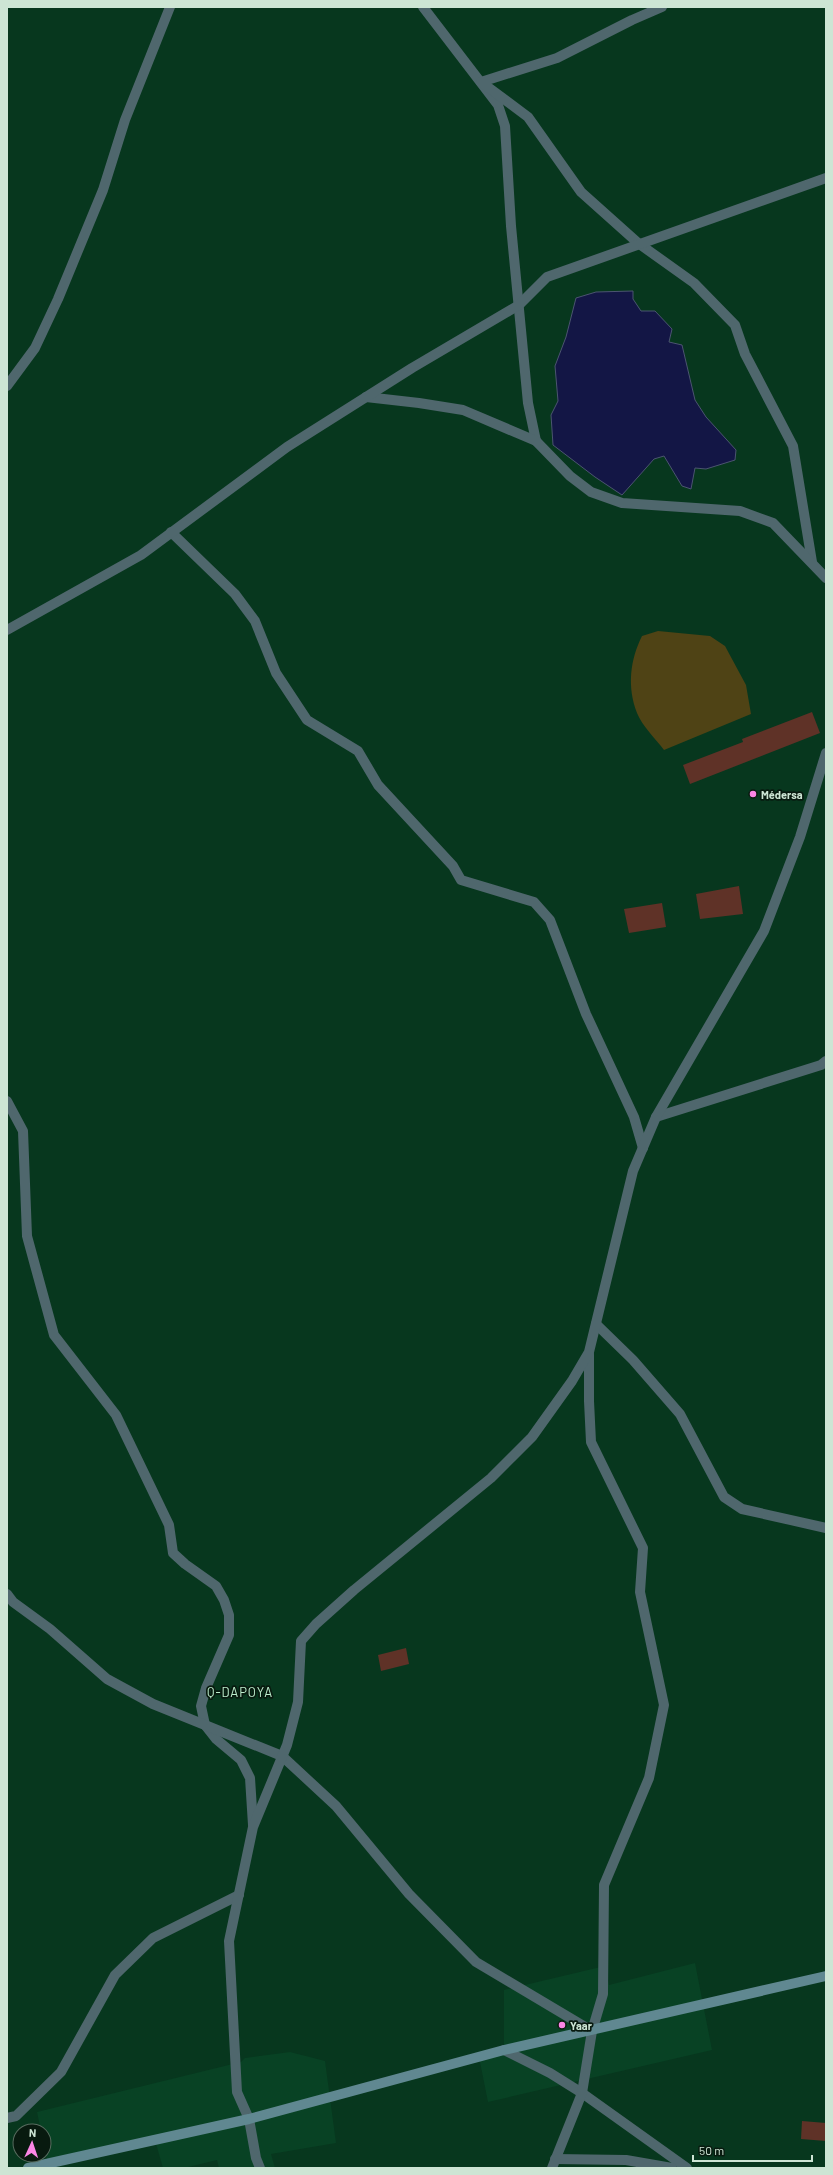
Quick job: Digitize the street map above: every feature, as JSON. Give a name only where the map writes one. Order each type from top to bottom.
[{"type":"street","points":[[7,386],[35,348],[58,299],[103,190],[125,120],[170,7]]},
{"type":"street","points":[[423,7],[498,105],[505,126],[511,226],[528,403],[536,441]]},
{"type":"street","points":[[481,82],[557,58],[632,20],[662,7]]},
{"type":"street","points":[[481,82],[528,116],[581,192],[638,243],[694,283],[735,325],[745,354],[792,446],[812,562]]},
{"type":"street","points":[[7,630],[141,555],[287,447],[366,397],[519,305],[547,277],[638,243],[826,178]]},
{"type":"street","points":[[366,397],[463,410],[536,441],[570,476],[591,492],[622,503],[740,511],[773,523],[826,578]]},
{"type":"street","points":[[171,532],[236,594],[255,621],[276,673],[290,697],[307,720],[358,750],[378,785],[453,866],[461,880],[534,902],[550,920],[586,1014],[634,1117],[643,1148]]},
{"type":"street","points":[[672,2168],[626,2160],[553,2164],[582,2093],[592,2031],[603,1994],[604,1886],[649,1778],[664,1705],[640,1592],[643,1548],[591,1442],[588,1401],[589,1352],[633,1171],[656,1117],[764,931],[800,837],[826,753]]},
{"type":"street","points":[[656,1117],[821,1065],[826,1061]]},
{"type":"street","points":[[7,1101],[23,1131],[27,1236],[54,1335],[116,1415],[169,1526],[173,1553],[185,1564],[216,1586],[226,1605],[229,1615],[229,1635],[206,1688],[201,1706],[205,1725],[216,1739],[242,1760],[250,1778],[254,1827]]},
{"type":"street","points":[[596,1324],[633,1360],[680,1414],[724,1497],[742,1509],[826,1528]]},
{"type":"street","points":[[260,2168],[256,2158],[249,2119],[237,2092],[229,1941],[254,1827],[282,1756],[298,1702],[301,1641],[316,1624],[354,1590],[491,1478],[532,1437],[572,1381],[589,1352]]},
{"type":"street","points":[[7,1594],[13,1602],[50,1629],[107,1679],[153,1704],[282,1756],[336,1806],[409,1894],[476,1962],[592,2031]]},
{"type":"street","points":[[7,2118],[16,2116],[61,2072],[115,1975],[153,1938],[239,1894]]},
{"type":"street","points":[[28,2168],[249,2119],[504,2050],[826,1976]]},
{"type":"street","points":[[504,2050],[550,2073],[582,2093],[687,2168]]},
{"type":"shaded area","points":[[633,291],[633,299],[641,311],[655,311],[672,329],[669,342],[682,345],[695,400],[706,417],[736,450],[735,460],[706,469],[695,468],[691,489],[682,486],[664,456],[654,459],[622,495],[595,477],[553,445],[551,415],[558,401],[555,366],[566,337],[576,298],[596,292]]},
{"type":"shaded area","points":[[658,631],[710,636],[725,646],[746,685],[751,714],[664,750],[639,718],[634,703],[631,684],[631,674],[635,654],[642,636]]},
{"type":"shaded area","points":[[695,1963],[712,2050],[488,2102],[479,2057],[504,2050],[504,1990],[605,1966],[609,1985]]},
{"type":"shaded area","points":[[290,2052],[325,2061],[336,2143],[271,2154],[275,2168],[219,2168],[217,2160],[184,2168],[163,2168],[155,2140],[48,2164],[52,2163],[52,2123],[39,2123],[37,2112],[241,2062],[245,2058]]},
{"type":"building","points":[[812,712],[820,733],[690,784],[683,765],[743,742],[742,739]]},
{"type":"building","points":[[739,886],[743,914],[700,919],[696,894]]},
{"type":"building","points":[[662,903],[666,927],[629,933],[624,909]]},
{"type":"building","points":[[406,1648],[409,1664],[381,1671],[378,1655]]},
{"type":"building","points":[[802,2121],[826,2123],[826,2141],[801,2139]]},
{"type":"place","name":"Médersa","points":[[753,794]]},
{"type":"place","name":"Yaar","points":[[562,2025]]},
{"type":"district","name":"Q-DAPOYA","points":[[240,1692]]}]
